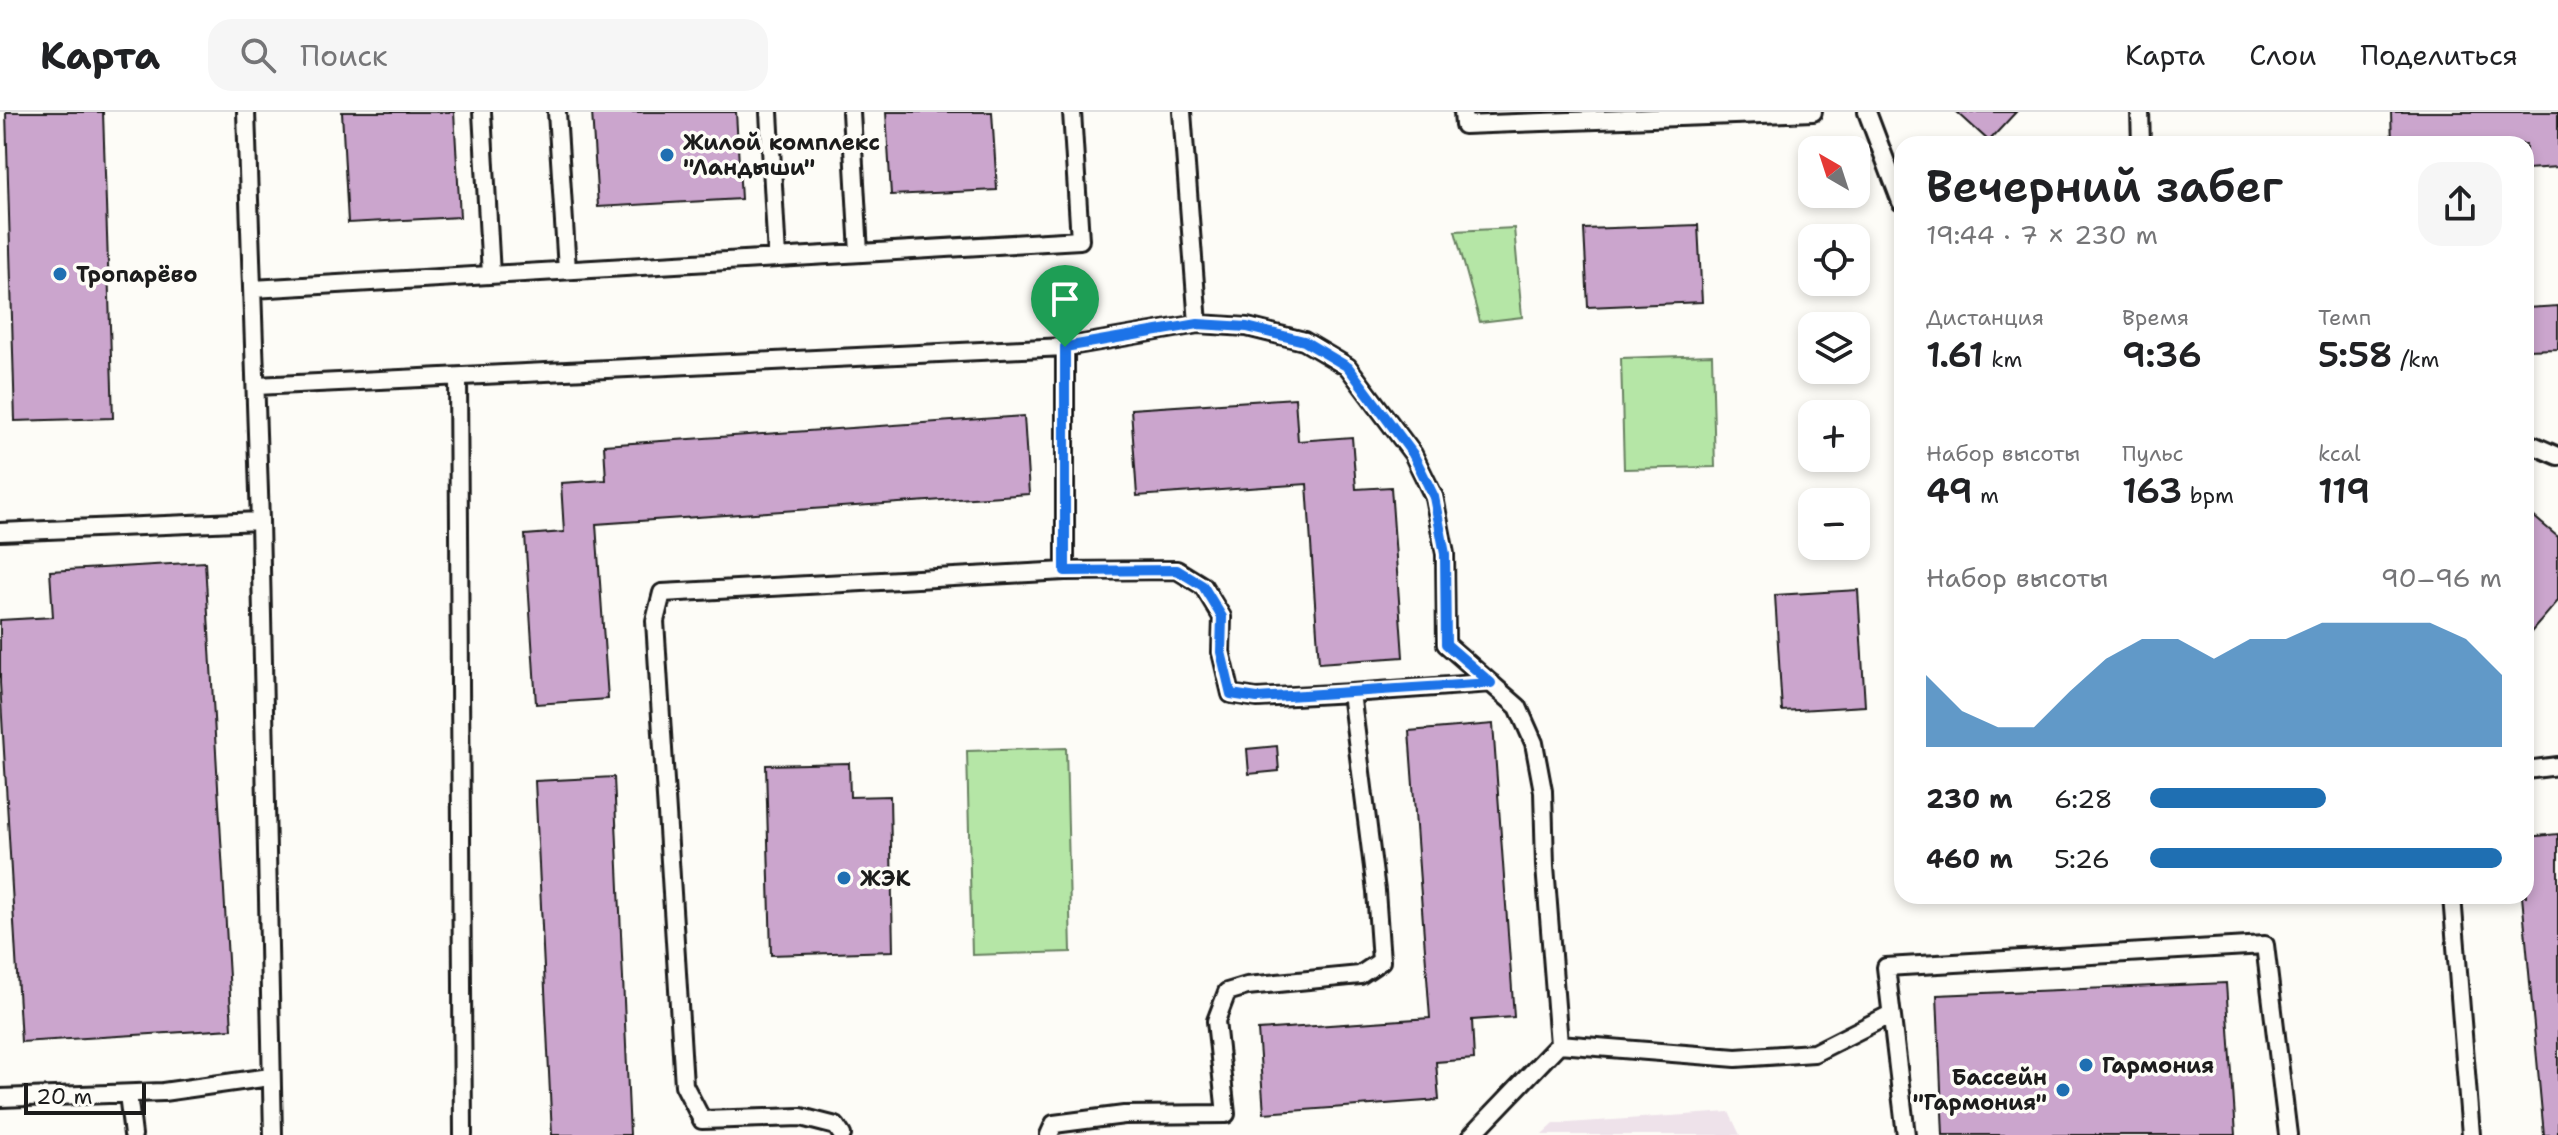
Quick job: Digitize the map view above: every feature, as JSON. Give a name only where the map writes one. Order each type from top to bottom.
[{"type":"lane","points":[[246,112],[260,521],[273,1135]]},
{"type":"lane","points":[[482,112],[491,275]]},
{"type":"lane","points":[[557,112],[567,270]]},
{"type":"lane","points":[[769,112],[777,258]]},
{"type":"lane","points":[[851,112],[859,253]]},
{"type":"lane","points":[[253,289],[1080,240],[1072,112]]},
{"type":"lane","points":[[1182,112],[1198,324]]},
{"type":"lane","points":[[1463,112],[1464,125],[1813,112]]},
{"type":"lane","points":[[1867,112],[1894,181]]},
{"type":"lane","points":[[2140,112],[2141,136]]},
{"type":"lane","points":[[256,386],[1065,347],[1198,324],[1247,327],[1304,341],[1348,367],[1413,454],[1434,497],[1445,554],[1446,644],[1518,707],[1534,743],[1543,791],[1545,866],[1559,1044],[1472,1135]]},
{"type":"lane","points":[[1065,347],[1065,571]]},
{"type":"lane","points":[[458,378],[463,1135]]},
{"type":"lane","points":[[2534,446],[2558,456]]},
{"type":"lane","points":[[0,532],[260,521]]},
{"type":"lane","points":[[842,1135],[836,1126],[801,1117],[702,1120],[684,1085],[655,621],[662,593],[1065,571],[1177,570],[1203,586],[1222,617],[1221,652],[1231,694],[1257,698],[1491,683]]},
{"type":"lane","points":[[1049,1135],[1054,1124],[1124,1115],[1226,1114],[1216,1021],[1227,992],[1247,986],[1360,975],[1381,961],[1376,891],[1351,693]]},
{"type":"lane","points":[[2534,769],[2558,766]]},
{"type":"lane","points":[[2453,904],[2471,1135]]},
{"type":"lane","points":[[1906,1135],[1900,1070],[1889,1015],[1886,967],[2265,945],[2288,1135]]},
{"type":"lane","points":[[1559,1044],[1736,1058],[1814,1053],[1889,1015]]},
{"type":"lane","points":[[0,1098],[128,1094],[270,1077]]},
{"type":"lane","points":[[128,1094],[133,1135]]},
{"type":"shaded area","points":[[1729,1112],[1740,1135],[1542,1135],[1554,1124]]},
{"type":"green space","points":[[1514,228],[1522,317],[1480,322],[1455,231]]},
{"type":"green space","points":[[1712,355],[1715,467],[1624,469],[1621,358]]},
{"type":"green space","points":[[1066,748],[1071,952],[972,955],[967,751]]},
{"type":"building","name":"Тропарёво","points":[[6,112],[103,112],[113,418],[15,421]]},
{"type":"building","points":[[342,112],[454,112],[460,217],[348,223]]},
{"type":"building","name":"Жилой комплекс \"Ландыши\"","points":[[592,112],[736,112],[741,199],[598,207]]},
{"type":"building","name":"Жилой комплекс \"Ландыши\"","points":[[886,112],[992,112],[997,190],[891,195]]},
{"type":"building","points":[[1957,112],[2016,112],[1994,136],[1983,136]]},
{"type":"building","points":[[2391,112],[2558,112],[2558,167],[2534,168],[2534,136],[2392,136]]},
{"type":"building","points":[[1698,225],[1702,302],[1588,307],[1584,229]]},
{"type":"building","points":[[2558,306],[2558,349],[2534,350],[2534,308]]},
{"type":"building","points":[[1295,398],[1298,441],[1352,437],[1356,489],[1391,487],[1403,657],[1319,663],[1307,484],[1137,496],[1131,409]]},
{"type":"building","points":[[1024,416],[1029,494],[596,524],[608,699],[536,704],[525,535],[564,532],[561,483],[606,480],[604,445]]},
{"type":"building","points":[[2534,517],[2558,537],[2558,601],[2534,629]]},
{"type":"building","points":[[205,562],[232,1029],[21,1042],[0,683],[0,620],[53,617],[50,571]]},
{"type":"building","points":[[1858,590],[1865,706],[1782,711],[1775,595]]},
{"type":"building","points":[[1493,724],[1514,1017],[1472,1020],[1474,1059],[1436,1062],[1439,1100],[1264,1113],[1258,1030],[1430,1018],[1409,731]]},
{"type":"building","points":[[1277,746],[1279,771],[1249,774],[1247,749]]},
{"type":"building","points":[[849,763],[850,797],[890,796],[893,951],[771,955],[766,765]]},
{"type":"building","points":[[614,777],[630,1135],[552,1135],[535,781]]},
{"type":"building","points":[[2558,834],[2558,1135],[2544,1135],[2523,904],[2534,904],[2534,836]]},
{"type":"building","name":"Гармония","points":[[2226,983],[2236,1135],[1943,1135],[1937,995]]},
{"type":"place","name":"Жилой комплекс \"Ландыши\"","points":[[667,155]]},
{"type":"place","name":"Тропарёво","points":[[60,274]]},
{"type":"place","name":"ЖЭК","points":[[844,878]]},
{"type":"place","name":"Гармония","points":[[2086,1065]]},
{"type":"place","name":"Бассейн \"Гармония\"","points":[[2063,1090]]},
{"type":"route","points":[[1198,324],[1247,327],[1304,341],[1348,367],[1413,454],[1434,497],[1445,554],[1443,603],[1446,644],[1491,683],[1257,698],[1231,694],[1221,652],[1222,617],[1203,586],[1177,570],[1065,571],[1065,347],[1198,324]]}]
